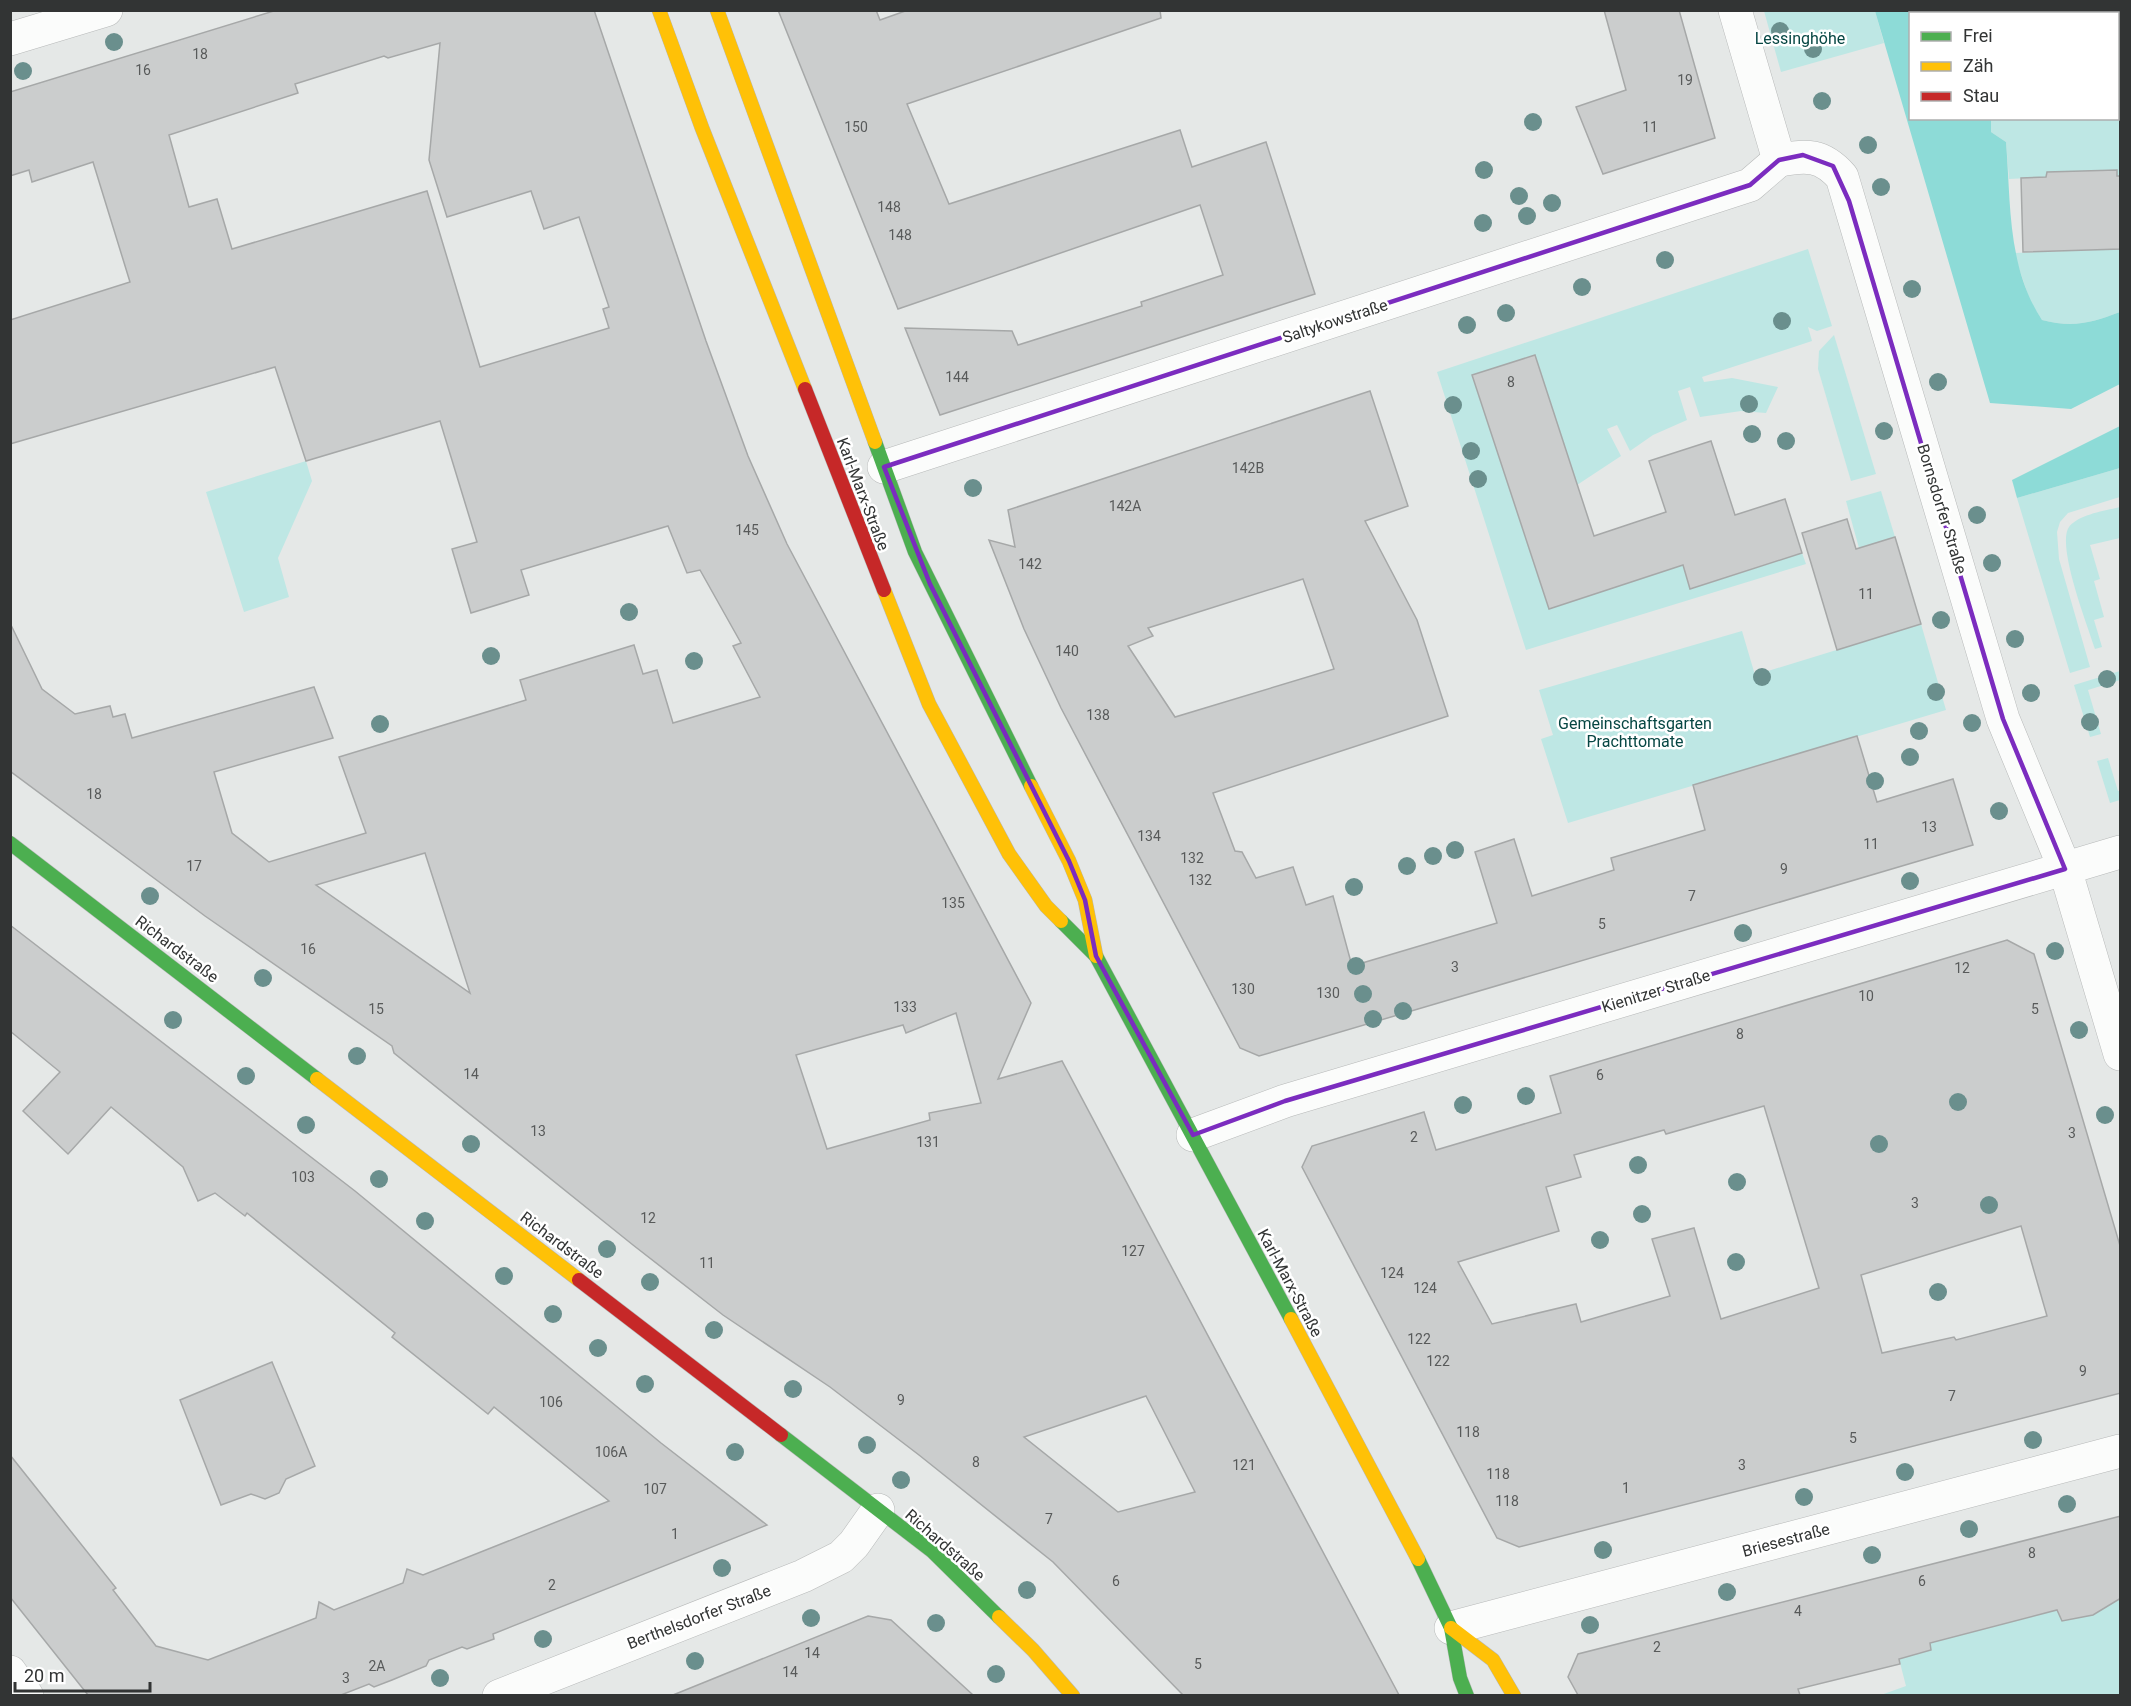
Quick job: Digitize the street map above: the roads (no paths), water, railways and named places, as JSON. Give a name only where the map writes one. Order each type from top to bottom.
[{"type":"main road","name":"Karl-Marx-Straße","points":[[659,10],[702,128],[929,704],[1009,854],[1046,906],[1096,956],[1428,1578],[1451,1628],[1460,1678],[1467,1695]]},
{"type":"main road","name":"Karl-Marx-Straße","points":[[717,10],[884,467],[930,584],[1070,861],[1085,900],[1096,956]]},
{"type":"main road","name":"Richardstraße","points":[[10,843],[952,1569],[1073,1695]]},
{"type":"main road","name":"Karl-Marx-Straße","points":[[1451,1628],[1493,1660],[1514,1695]]},
{"type":"street","points":[[10,39],[106,10]]},
{"type":"street","points":[[1735,10],[1779,160]]},
{"type":"street","name":"Bornsdorfer Straße","points":[[1779,160],[1803,155],[1822,160],[1833,166],[1842,177],[2003,719],[2065,869],[2121,1054]]},
{"type":"street","name":"Saltykowstraße","points":[[884,467],[1750,185],[1779,160]]},
{"type":"street","name":"Kienitzer Straße","points":[[1193,1135],[1284,1101],[2121,852]]},
{"type":"street","name":"Briesestraße","points":[[1451,1628],[2121,1451]]},
{"type":"street","name":"Berthelsdorfer Straße","points":[[499,1695],[803,1576],[841,1557],[854,1544],[878,1510]]},
{"type":"street","points":[[10,1672],[27,1695]]},
{"type":"park label","name":"Lessinghöhe","points":[[1800,38]]},
{"type":"park label","name":"Gemeinschaftsgarten Prachttomate","points":[[1635,732]]}]
